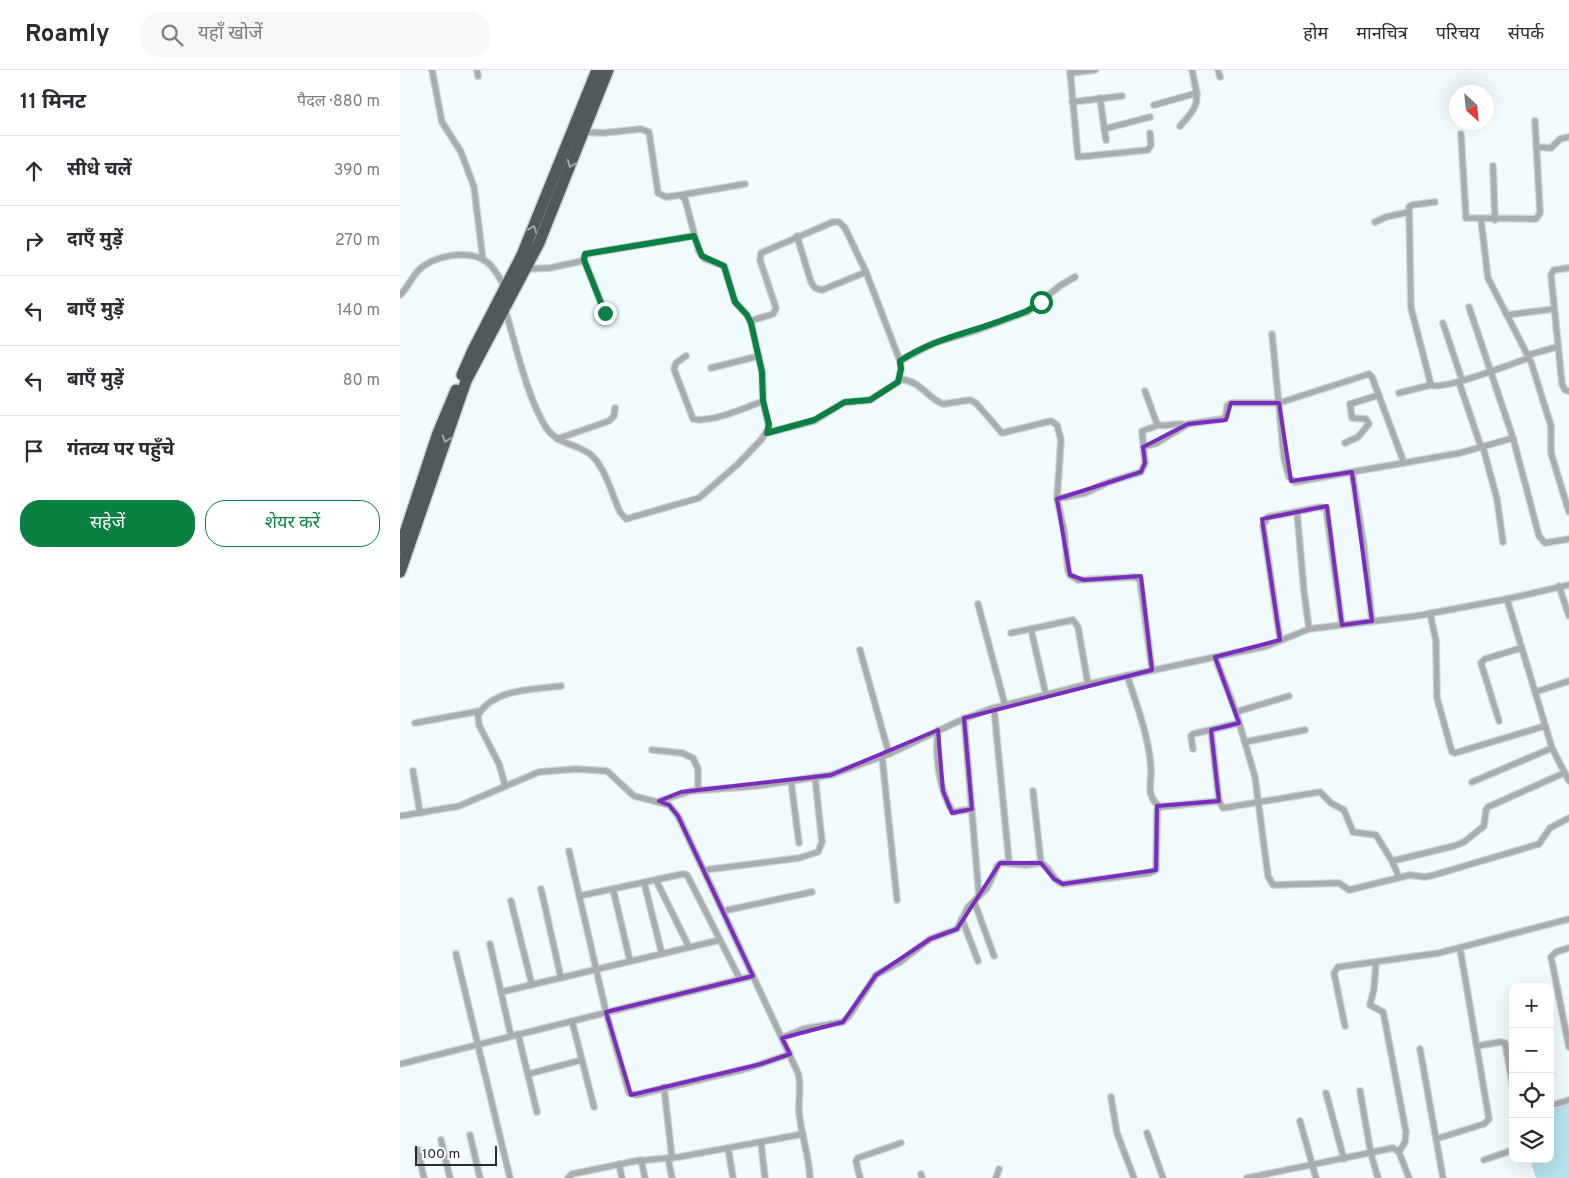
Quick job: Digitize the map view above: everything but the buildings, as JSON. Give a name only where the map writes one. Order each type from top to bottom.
[{"type":"highway","points":[[400,548],[438,433],[473,350],[522,255],[597,70]]},
{"type":"highway","points":[[400,572],[466,381],[539,243],[608,70]]},
{"type":"street","points":[[432,70],[442,122],[456,144],[474,187],[483,260]]},
{"type":"street","points":[[1095,70],[1070,71],[1078,156],[1148,150],[1152,145],[1150,133]]},
{"type":"street","points":[[1180,126],[1196,107],[1197,92],[1192,70]]},
{"type":"street","points":[[1218,70],[1220,77]]},
{"type":"street","points":[[1154,105],[1197,92]]},
{"type":"street","points":[[1072,102],[1122,96]]},
{"type":"street","points":[[1100,98],[1106,140]]},
{"type":"street","points":[[1104,129],[1150,117]]},
{"type":"street","points":[[1461,134],[1464,215],[1468,219],[1481,220],[1533,220],[1540,216],[1534,121]]},
{"type":"street","points":[[584,132],[603,133],[647,130],[651,139],[658,193],[666,197],[745,184]]},
{"type":"street","points":[[1536,147],[1551,148],[1560,139],[1569,137]]},
{"type":"street","points":[[1493,166],[1495,220]]},
{"type":"street","points":[[505,308],[536,405],[545,425],[557,439],[585,452],[595,460],[622,517],[630,519],[699,498],[738,464],[767,433],[769,424],[763,401],[763,378],[759,356],[750,321],[735,302],[724,266],[702,256],[694,236],[687,203],[680,196]]},
{"type":"street","points":[[1432,385],[1412,308],[1409,212],[1410,206],[1435,202]]},
{"type":"street","points":[[1375,222],[1386,217],[1409,212]]},
{"type":"street","points":[[1481,220],[1488,278],[1529,356],[1552,426],[1551,453],[1569,512]]},
{"type":"street","points":[[750,321],[773,314],[776,308],[760,260],[761,254],[826,224],[839,222],[845,228],[866,272],[900,361],[900,379],[896,385],[870,400],[845,402],[814,420],[767,433]]},
{"type":"street","points":[[605,313],[584,260],[586,254],[694,236]]},
{"type":"street","points":[[797,236],[811,282],[816,288],[822,290],[866,272]]},
{"type":"street","points":[[400,295],[419,270],[434,260],[457,256],[483,260],[493,268],[505,287]]},
{"type":"street","points":[[525,269],[550,268],[584,260]]},
{"type":"street","points":[[1569,268],[1556,269],[1552,273],[1557,347],[1562,384],[1565,390],[1569,391]]},
{"type":"street","points":[[900,361],[934,343],[1027,312],[1061,285],[1075,277]]},
{"type":"street","points":[[1469,307],[1513,438],[1541,540],[1545,543],[1569,539]]},
{"type":"street","points":[[1507,315],[1554,309]]},
{"type":"street","points":[[1443,323],[1497,499],[1503,542]]},
{"type":"street","points":[[1272,334],[1284,458],[1291,480],[1299,482],[1404,463],[1482,447],[1513,438]]},
{"type":"street","points":[[1399,393],[1460,381],[1557,347]]},
{"type":"street","points":[[686,356],[676,363],[674,369],[693,419],[721,415],[763,401]]},
{"type":"street","points":[[711,368],[759,356]]},
{"type":"street","points":[[1143,447],[1157,443],[1185,425],[1222,419],[1226,416],[1227,406],[1231,403],[1280,402],[1369,374],[1379,395],[1404,463]]},
{"type":"street","points":[[900,379],[915,382],[943,404],[970,400],[976,403],[1002,433],[1051,421],[1056,425],[1061,438],[1057,499],[1064,530],[1070,575],[1084,580],[1135,577],[1140,580],[1152,670]]},
{"type":"street","points":[[1145,391],[1151,411],[1159,425]]},
{"type":"street","points":[[1345,443],[1358,437],[1369,424],[1366,419],[1352,418],[1350,404],[1379,395]]},
{"type":"street","points":[[557,439],[609,420],[614,416],[615,408]]},
{"type":"street","points":[[1057,499],[1085,493],[1109,482],[1140,472],[1145,463],[1142,431],[1159,425],[1180,423],[1185,425]]},
{"type":"street","points":[[1352,472],[1364,547],[1372,621]]},
{"type":"street","points":[[1280,640],[1263,525],[1268,517],[1326,508],[1342,625]]},
{"type":"street","points":[[1297,512],[1304,591],[1310,629]]},
{"type":"street","points":[[659,801],[681,792],[756,786],[815,778],[848,769],[889,754],[964,718],[994,708],[1088,684],[1267,646],[1310,629],[1430,613],[1569,585]]},
{"type":"street","points":[[1559,586],[1569,616]]},
{"type":"street","points":[[1507,599],[1552,748],[1569,781]]},
{"type":"street","points":[[978,604],[1004,705]]},
{"type":"street","points":[[1430,613],[1436,641],[1437,698],[1452,752],[1455,753],[1545,726]]},
{"type":"street","points":[[1011,633],[1073,620],[1076,623],[1088,684]]},
{"type":"street","points":[[1031,629],[1046,694]]},
{"type":"street","points":[[1499,721],[1481,662],[1485,658],[1521,648]]},
{"type":"street","points":[[860,650],[889,754]]},
{"type":"street","points":[[1215,657],[1240,723],[1255,778],[1268,876],[1273,885],[1339,883],[1349,890],[1399,877],[1434,875],[1528,848],[1543,840],[1554,825],[1569,818]]},
{"type":"street","points":[[1128,676],[1147,743],[1151,771],[1150,790],[1153,800],[1160,807]]},
{"type":"street","points":[[1535,692],[1569,681]]},
{"type":"street","points":[[415,723],[480,711],[496,698],[508,693],[561,686]]},
{"type":"street","points":[[1236,712],[1289,696]]},
{"type":"street","points":[[994,708],[1009,862]]},
{"type":"street","points":[[480,711],[479,726],[499,764],[505,785]]},
{"type":"street","points":[[964,718],[979,896]]},
{"type":"street","points":[[1193,749],[1191,736],[1193,734],[1240,723]]},
{"type":"street","points":[[938,730],[937,745],[943,791],[952,812],[972,809]]},
{"type":"street","points":[[1211,730],[1221,807],[1225,808],[1320,792],[1331,803],[1344,810],[1353,832],[1376,835],[1392,861],[1399,877]]},
{"type":"street","points":[[1245,742],[1306,730]]},
{"type":"street","points":[[1472,782],[1552,748]]},
{"type":"street","points":[[652,750],[682,753],[693,758],[698,770],[698,790]]},
{"type":"street","points":[[882,756],[897,900]]},
{"type":"street","points":[[400,816],[460,806],[528,775],[549,770],[604,770],[613,775],[634,796],[670,805],[675,811],[704,870],[800,1078],[799,1112],[810,1178]]},
{"type":"street","points":[[413,771],[420,813]]},
{"type":"street","points":[[1392,861],[1464,842],[1484,826],[1488,807],[1564,773]]},
{"type":"street","points":[[704,870],[799,858],[818,852],[822,842],[815,778]]},
{"type":"street","points":[[791,781],[799,843]]},
{"type":"street","points":[[1033,791],[1041,863]]},
{"type":"street","points":[[1160,807],[1219,801]]},
{"type":"street","points":[[782,1038],[803,1029],[833,1024],[847,1019],[876,975],[900,962],[930,939],[953,931],[974,901],[987,888],[998,865],[1009,862],[1026,865],[1041,863],[1048,868],[1054,880],[1063,884],[1152,872],[1158,867],[1157,810],[1160,807]]},
{"type":"street","points":[[569,851],[606,1012],[629,1094],[636,1095],[748,1068],[790,1054]]},
{"type":"street","points":[[579,896],[686,875],[740,979]]},
{"type":"street","points":[[656,880],[689,947]]},
{"type":"street","points":[[644,882],[662,954]]},
{"type":"street","points":[[541,889],[561,978]]},
{"type":"street","points":[[613,889],[630,961]]},
{"type":"street","points":[[723,910],[812,892]]},
{"type":"street","points":[[511,901],[532,985]]},
{"type":"street","points":[[974,901],[994,956]]},
{"type":"street","points":[[962,918],[978,961]]},
{"type":"street","points":[[1345,1026],[1334,970],[1338,967],[1460,948],[1569,919]]},
{"type":"street","points":[[501,992],[720,940]]},
{"type":"street","points":[[490,944],[511,1036]]},
{"type":"street","points":[[1436,1139],[1484,1124],[1489,1119],[1460,948]]},
{"type":"street","points":[[1569,948],[1556,952],[1551,957],[1569,1047]]},
{"type":"street","points":[[456,954],[510,1178]]},
{"type":"street","points":[[1376,962],[1370,1005],[1382,1012],[1384,1016],[1406,1132],[1405,1142],[1399,1152]]},
{"type":"street","points":[[400,1064],[753,976]]},
{"type":"street","points":[[572,1021],[594,1107]]},
{"type":"street","points":[[518,1034],[537,1112]]},
{"type":"street","points":[[1477,1046],[1500,1042],[1505,1043],[1510,1073]]},
{"type":"street","points":[[1420,1050],[1444,1178]]},
{"type":"street","points":[[528,1074],[582,1060]]},
{"type":"street","points":[[664,1088],[672,1178]]},
{"type":"street","points":[[1360,1091],[1371,1154],[1378,1178]]},
{"type":"street","points":[[1326,1093],[1344,1159]]},
{"type":"street","points":[[1112,1096],[1117,1133],[1134,1178]]},
{"type":"street","points":[[1554,1105],[1569,1100]]},
{"type":"street","points":[[1300,1121],[1316,1178]]},
{"type":"street","points":[[1147,1133],[1163,1178]]},
{"type":"street","points":[[568,1178],[572,1174],[619,1164],[670,1158],[803,1134]]},
{"type":"street","points":[[470,1135],[480,1178]]},
{"type":"street","points":[[441,1140],[450,1178]]},
{"type":"street","points":[[761,1142],[765,1178]]},
{"type":"street","points":[[860,1178],[856,1161],[858,1158],[901,1143]]},
{"type":"street","points":[[728,1148],[733,1178]]},
{"type":"street","points":[[1247,1178],[1393,1148],[1399,1152],[1409,1178]]},
{"type":"street","points":[[418,1150],[424,1178]]},
{"type":"street","points":[[1484,1160],[1509,1151]]},
{"type":"street","points":[[641,1160],[645,1178]]},
{"type":"street","points":[[619,1164],[622,1178]]},
{"type":"street","points":[[996,1178],[999,1169]]},
{"type":"highlighted area","points":[[1231,403],[1279,403],[1291,481],[1352,472],[1372,621],[1342,625],[1327,506],[1262,519],[1280,640],[1215,657],[1239,723],[1211,730],[1219,801],[1157,806],[1156,870],[1063,884],[1054,879],[1041,863],[1000,863],[957,929],[930,939],[876,975],[843,1022],[782,1038],[790,1054],[761,1064],[631,1095],[606,1012],[753,976],[678,816],[669,805],[659,801],[681,792],[831,775],[938,730],[943,791],[952,813],[972,809],[964,718],[1152,670],[1141,576],[1084,580],[1070,575],[1057,499],[1141,472],[1145,463],[1143,447],[1188,424],[1226,420]]},
{"type":"shaded area","points":[[1569,1104],[1569,1178],[1536,1178],[1531,1163],[1554,1163],[1554,1109]]},
{"type":"route","points":[[605,313],[584,260],[585,254],[694,236],[699,252],[705,259],[718,262],[724,266],[735,302],[750,318],[763,378],[763,401],[769,424],[767,433],[814,420],[845,402],[861,402],[874,397],[896,385],[900,379],[900,361],[910,354],[934,343],[985,328],[1022,314],[1041,302]]}]
